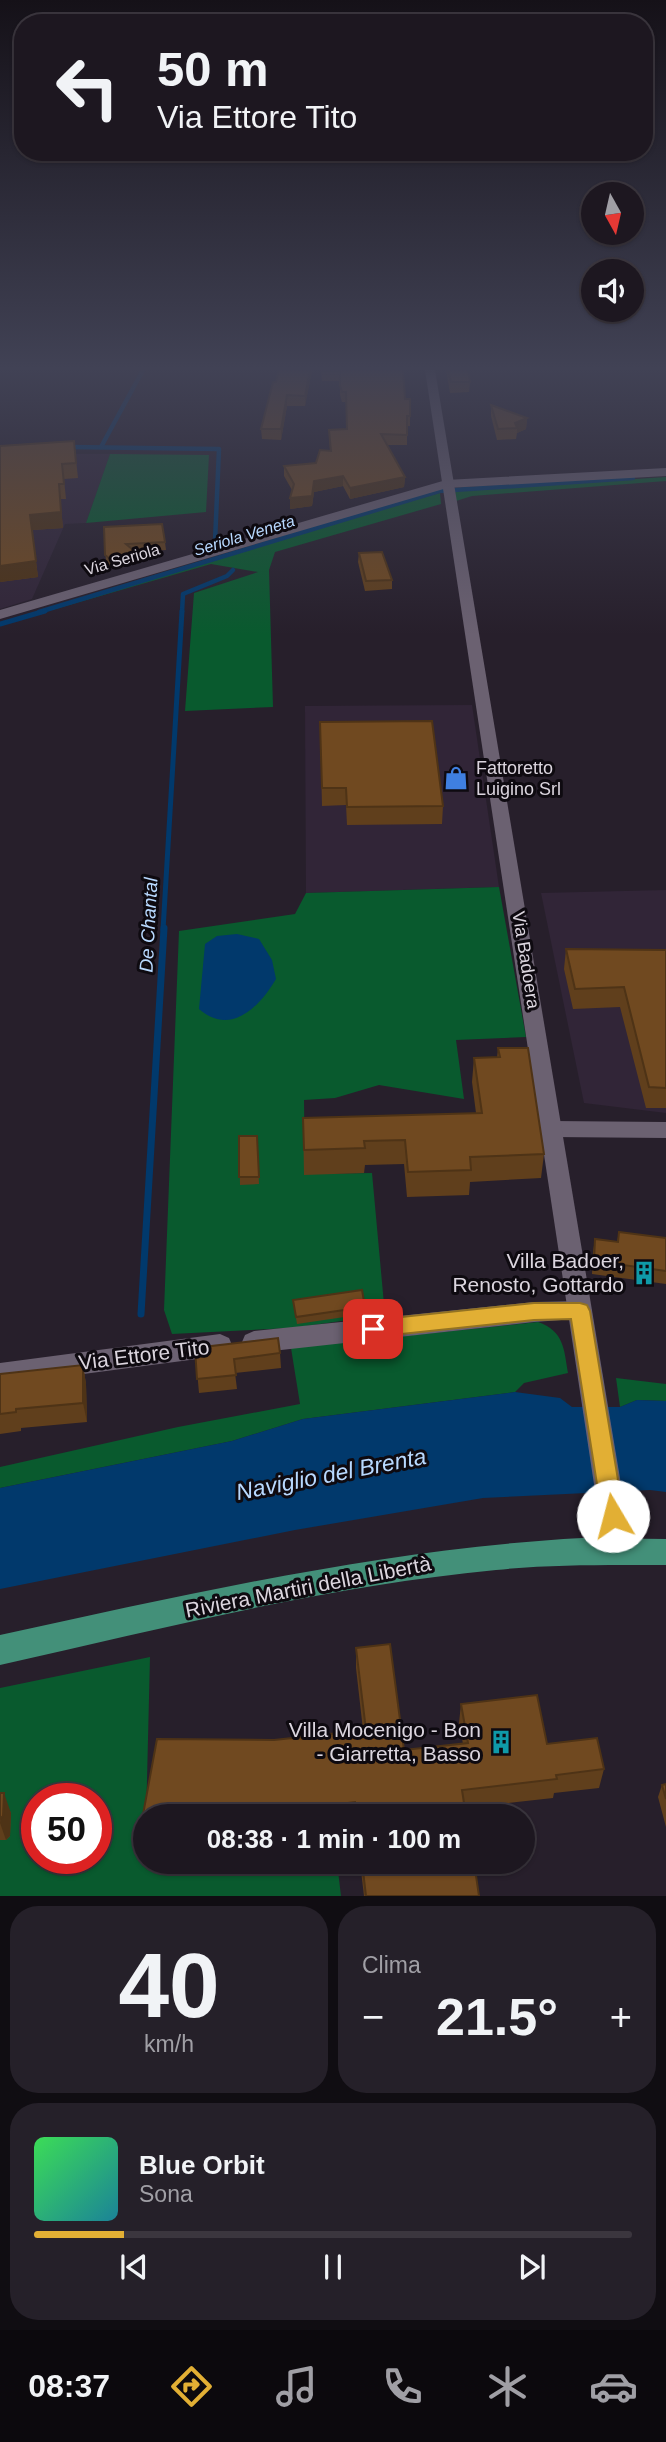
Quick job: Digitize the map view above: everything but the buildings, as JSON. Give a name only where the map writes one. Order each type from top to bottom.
[{"type":"main road","name":"Via Badoera","points":[[443,458],[618,1550]]},
{"type":"main road","name":"Via Seriola","points":[[0,615],[447,488],[666,472]]},
{"type":"main road","points":[[552,1129],[666,1130]]},
{"type":"main road","name":"Via Ettore Tito","points":[[0,1374],[146,1353],[534,1312],[580,1311]]},
{"type":"main road","name":"Riviera Martiri della Libertà","points":[[0,1650],[386,1569],[455,1559],[618,1550],[666,1552]]},
{"type":"shaded area","points":[[0,458],[108,458],[86,523],[65,524],[32,599],[0,609]]},
{"type":"shaded area","points":[[472,705],[499,887],[306,893],[305,706]]},
{"type":"shaded area","points":[[666,890],[666,1113],[584,1103],[541,893]]},
{"type":"green space","points":[[108,458],[209,458],[206,512],[86,523]]},
{"type":"green space","points":[[666,477],[666,481],[472,496],[456,501],[455,491]]},
{"type":"green space","points":[[440,493],[441,504],[275,552],[269,570],[273,707],[185,711],[194,593],[258,572],[211,564],[0,625],[313,528]]},
{"type":"green space","points":[[499,887],[526,1037],[456,1040],[464,1099],[379,1085],[335,1098],[304,1100],[305,1174],[372,1173],[385,1315],[291,1328],[172,1334],[164,1310],[179,931],[295,914],[306,893]]},
{"type":"green space","points":[[538,1322],[558,1336],[564,1349],[568,1373],[524,1383],[515,1392],[303,1419],[232,1441],[0,1488],[0,1467],[178,1427],[300,1404],[291,1348]]},
{"type":"green space","points":[[616,1378],[666,1384],[666,1401],[637,1400],[620,1407]]},
{"type":"green space","points":[[150,1657],[146,1804],[133,1804],[133,1874],[338,1874],[341,1896],[0,1896],[0,1688]]},
{"type":"water","points":[[237,934],[259,939],[272,960],[276,979],[261,1000],[243,1015],[222,1020],[199,1009],[205,944],[217,936]]},
{"type":"water","name":"Naviglio del Brenta","points":[[515,1392],[560,1398],[572,1407],[620,1407],[637,1400],[666,1401],[666,1492],[650,1490],[483,1498],[295,1530],[0,1589],[0,1488],[232,1441],[303,1419]]},
{"type":"waterway","points":[[215,542],[219,458]]},
{"type":"waterway","name":"Seriola Veneta","points":[[39,612],[439,491],[633,478]]},
{"type":"waterway","name":"De Chantal","points":[[182,612],[183,594],[227,576],[233,570]]},
{"type":"waterway","name":"Seriola Veneta","points":[[0,624],[45,611]]},
{"type":"waterway","name":"De Chantal","points":[[163,930],[182,611]]},
{"type":"waterway","name":"De Chantal","points":[[141,1314],[164,928]]},
{"type":"place","name":"Fattoretto Luigino Srl","points":[[456,778]]},
{"type":"place","name":"Villa Badoer, Renosto, Gottardo","points":[[644,1273]]},
{"type":"place","name":"Villa Mocenigo - Bon - Giarretta, Basso","points":[[501,1742]]},
{"type":"route","points":[[373,1329],[534,1312],[580,1311],[613,1516]]}]
